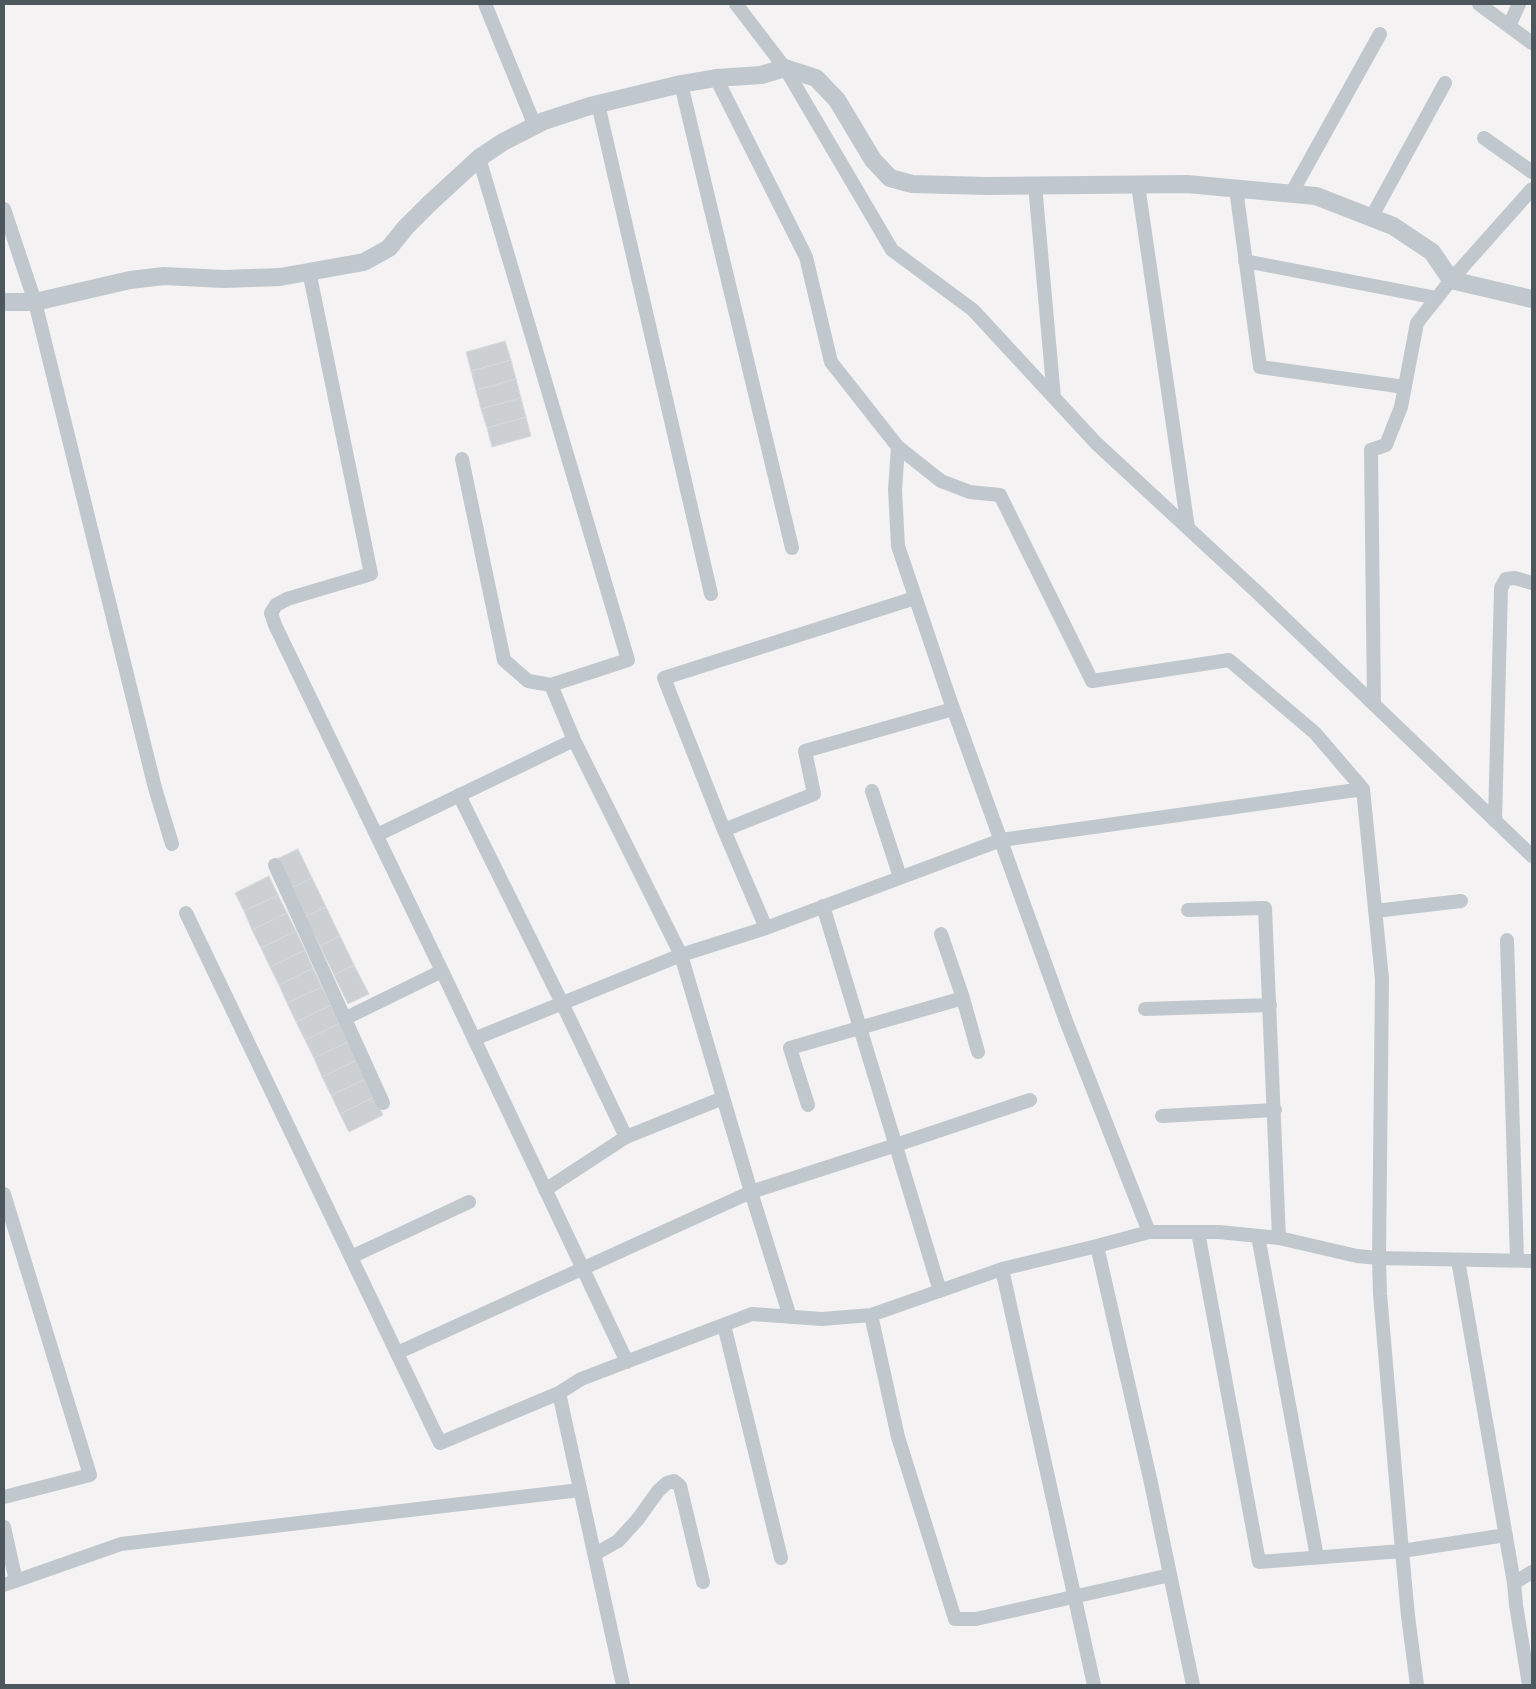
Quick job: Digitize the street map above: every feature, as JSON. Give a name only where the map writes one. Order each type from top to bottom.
[{"type":"street","points":[[485,4],[534,126]]},
{"type":"street","points":[[736,4],[785,68],[892,250],[973,310],[1096,443],[1374,704],[1532,856]]},
{"type":"street","points":[[1479,4],[1532,43]]},
{"type":"street","points":[[1509,26],[1520,4]]},
{"type":"street","points":[[1291,194],[1380,34]]},
{"type":"street","points":[[4,302],[35,302],[130,280],[164,276],[224,279],[280,277],[364,262],[389,248],[406,227],[429,204],[479,158],[503,142],[544,121],[598,104],[681,84],[716,78],[760,75],[785,68],[816,78],[837,100],[873,160],[890,178],[912,184],[1186,184],[1316,196],[1393,226],[1432,252],[1452,280],[1532,298]]},
{"type":"street","points":[[716,78],[806,257],[831,362],[898,446],[941,481],[970,492],[1000,495],[1092,681],[1229,660],[1315,733],[1363,789],[1382,979],[1379,1258],[1383,1333],[1408,1616],[1417,1685]]},
{"type":"street","points":[[1371,218],[1446,83]]},
{"type":"street","points":[[681,84],[792,548]]},
{"type":"street","points":[[598,104],[711,594]]},
{"type":"street","points":[[1484,138],[1532,172]]},
{"type":"street","points":[[462,459],[504,660],[528,681],[551,685],[628,660],[479,158]]},
{"type":"street","points":[[1035,185],[1054,398]]},
{"type":"street","points":[[1138,185],[1188,528]]},
{"type":"street","points":[[1236,189],[1260,367],[1405,387]]},
{"type":"street","points":[[1374,704],[1371,450],[1386,445],[1401,407],[1417,323],[1452,280],[1532,190]]},
{"type":"street","points":[[4,209],[35,302],[155,788],[172,844]]},
{"type":"street","points":[[1245,261],[1437,298]]},
{"type":"street","points":[[309,272],[371,574],[287,599],[276,605],[271,613],[275,625],[442,971],[627,1362]]},
{"type":"street","points":[[898,446],[896,490],[898,546],[953,709],[1066,1021],[1149,1232]]},
{"type":"street","points":[[1495,821],[1502,588],[1506,579],[1515,578],[1532,583]]},
{"type":"street","points":[[766,928],[724,830],[664,678],[916,598]]},
{"type":"street","points":[[551,685],[574,740],[680,955],[790,1317]]},
{"type":"street","points":[[724,830],[814,794],[805,751],[953,709]]},
{"type":"street","points":[[376,835],[574,740]]},
{"type":"street","points":[[474,1039],[680,955],[766,928],[1001,840],[1363,789]]},
{"type":"street","points":[[872,791],[900,877]]},
{"type":"street","points":[[459,795],[626,1137]]},
{"type":"street","points":[[275,865],[384,1103]]},
{"type":"street","points":[[1375,911],[1460,902]]},
{"type":"street","points":[[824,906],[940,1290]]},
{"type":"street","points":[[1188,910],[1265,908],[1279,1238]]},
{"type":"street","points":[[186,913],[440,1443],[559,1393],[581,1379],[752,1314],[822,1319],[870,1315],[1002,1270],[1149,1232],[1219,1232],[1279,1238],[1357,1256],[1379,1258],[1532,1261]]},
{"type":"street","points":[[941,934],[963,998],[978,1052]]},
{"type":"street","points":[[1506,940],[1517,1260]]},
{"type":"street","points":[[346,1018],[442,971]]},
{"type":"street","points":[[808,1105],[790,1048],[963,998]]},
{"type":"street","points":[[1145,1009],[1270,1005]]},
{"type":"street","points":[[545,1190],[626,1137],[723,1098]]},
{"type":"street","points":[[397,1353],[751,1192],[1030,1100]]},
{"type":"street","points":[[1162,1116],[1275,1110]]},
{"type":"street","points":[[4,1194],[90,1475],[4,1497]]},
{"type":"street","points":[[351,1257],[469,1202]]},
{"type":"street","points":[[1198,1232],[1259,1562],[1402,1551],[1506,1535]]},
{"type":"street","points":[[1258,1236],[1317,1557]]},
{"type":"street","points":[[1097,1246],[1194,1685]]},
{"type":"street","points":[[1458,1260],[1514,1582],[1529,1685]]},
{"type":"street","points":[[1002,1270],[1094,1685]]},
{"type":"street","points":[[870,1315],[898,1437],[955,1620],[976,1618],[1170,1576]]},
{"type":"street","points":[[724,1325],[781,1558]]},
{"type":"street","points":[[559,1393],[623,1685]]},
{"type":"street","points":[[595,1554],[618,1541],[638,1519],[658,1491],[667,1483],[674,1481],[680,1486],[703,1582]]},
{"type":"street","points":[[4,1527],[10,1583],[122,1544],[580,1490]]},
{"type":"street","points":[[1514,1582],[1532,1572]]},
{"type":"building","points":[[505,341],[511,360],[471,371],[466,352]]},
{"type":"building","points":[[511,360],[516,379],[476,390],[471,371]]},
{"type":"building","points":[[516,379],[521,398],[481,409],[476,390]]},
{"type":"building","points":[[521,398],[526,417],[487,428],[481,409]]},
{"type":"building","points":[[526,417],[531,436],[492,447],[487,428]]},
{"type":"building","points":[[298,849],[312,878],[291,888],[277,859]]},
{"type":"building","points":[[269,876],[278,895],[244,911],[235,893]]},
{"type":"building","points":[[312,878],[326,907],[305,917],[291,888]]},
{"type":"building","points":[[278,895],[287,913],[252,930],[244,911]]},
{"type":"building","points":[[326,907],[340,936],[320,946],[305,917]]},
{"type":"building","points":[[287,913],[296,931],[261,948],[252,930]]},
{"type":"building","points":[[296,931],[305,950],[270,967],[261,948]]},
{"type":"building","points":[[340,936],[354,965],[334,975],[320,946]]},
{"type":"building","points":[[305,950],[313,968],[279,985],[270,967]]},
{"type":"building","points":[[354,965],[369,994],[348,1004],[334,975]]},
{"type":"building","points":[[313,968],[322,987],[287,1003],[279,985]]},
{"type":"building","points":[[322,987],[331,1005],[296,1022],[287,1003]]},
{"type":"building","points":[[331,1005],[340,1023],[305,1040],[296,1022]]},
{"type":"building","points":[[340,1023],[348,1042],[314,1058],[305,1040]]},
{"type":"building","points":[[348,1042],[357,1060],[322,1077],[314,1058]]},
{"type":"building","points":[[357,1060],[366,1079],[331,1095],[322,1077]]},
{"type":"building","points":[[366,1079],[374,1097],[340,1114],[331,1095]]},
{"type":"building","points":[[374,1097],[383,1115],[349,1132],[340,1114]]}]
